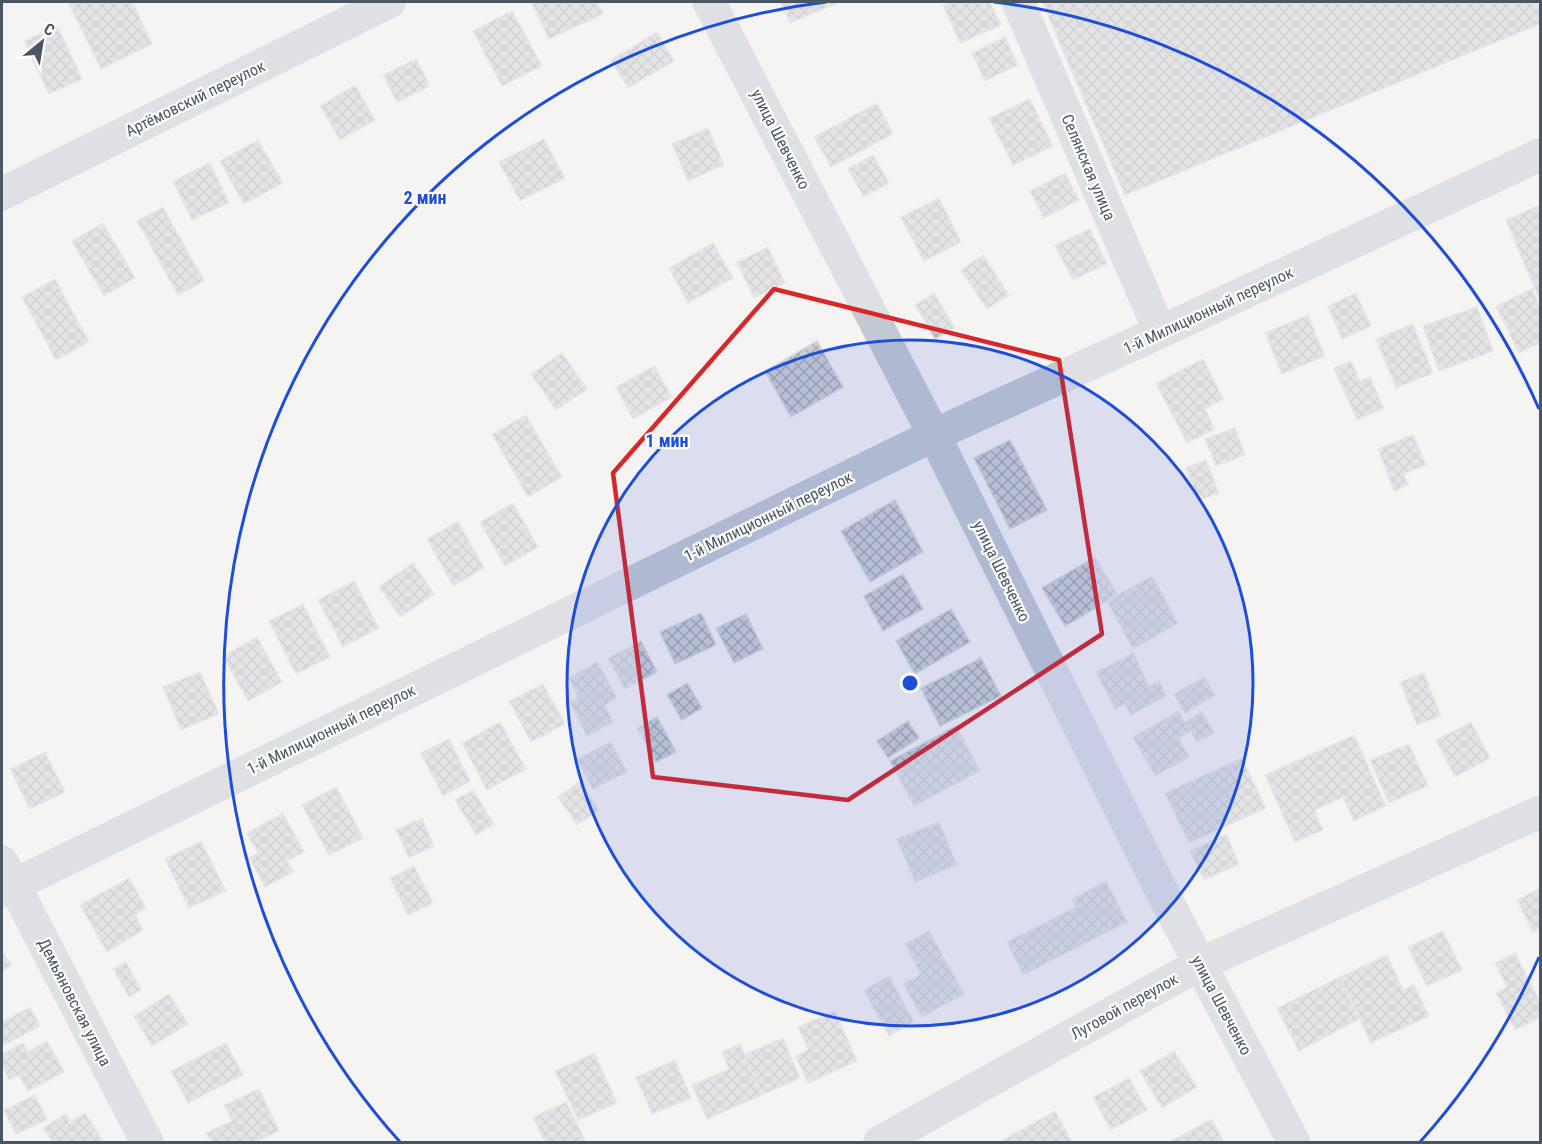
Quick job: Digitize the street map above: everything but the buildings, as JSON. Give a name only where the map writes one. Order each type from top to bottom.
[{"type":"street","name":"Артёмовский переулок","points":[[2,194],[389,2]]},
{"type":"street","name":"улица Шевченко","points":[[709,2],[934,435],[1162,892],[1294,1143]]},
{"type":"street","name":"Селянская улица","points":[[1018,2],[1160,332]]},
{"type":"street","name":"1-й Милиционный переулок","points":[[6,879],[934,435],[1540,155]]},
{"type":"street","name":"Луговой переулок","points":[[880,1143],[1200,964],[1540,812]]},
{"type":"street","name":"Демьяновская улица","points":[[6,879],[147,1143]]},
{"type":"highlighted area","points":[[774,289],[1059,360],[1102,634],[848,800],[653,777],[613,473]]}]
